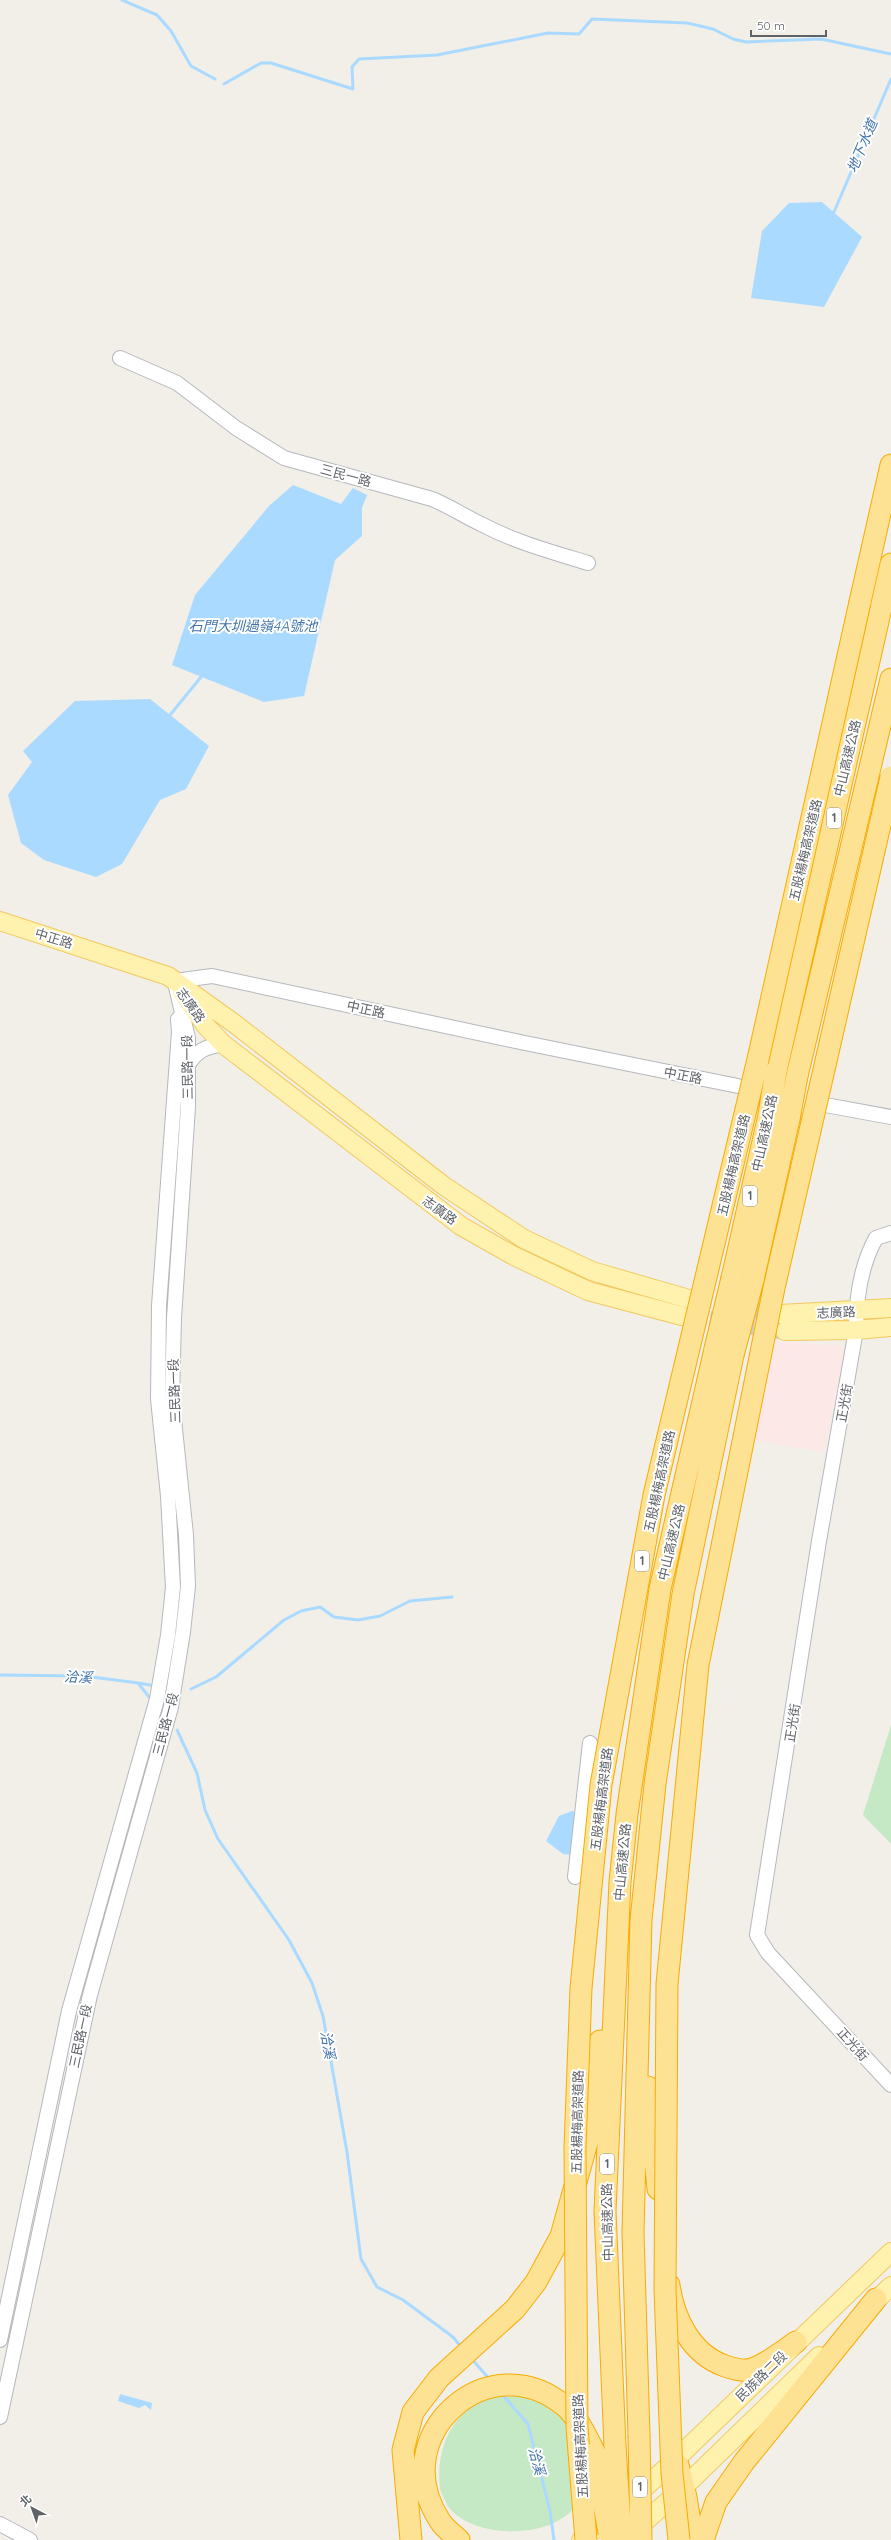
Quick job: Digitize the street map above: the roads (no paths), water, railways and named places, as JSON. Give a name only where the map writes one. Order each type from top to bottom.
[{"type":"highway","name":"五股楊梅高架道路","points":[[586,2540],[577,2427],[575,2148],[581,1988],[601,1785],[654,1495],[759,1055],[891,465]]},
{"type":"highway","name":"中山高速公路","points":[[630,2538],[639,2435],[633,2232],[641,1920],[655,1784],[684,1594],[724,1352],[732,1278],[769,1115],[776,1071],[891,564]]},
{"type":"highway","name":"中山高速公路","points":[[630,2538],[615,2446],[605,2211],[620,1882],[626,1814],[660,1589],[724,1352],[753,1280],[789,1119],[797,1076],[891,679]]},
{"type":"highway","points":[[679,2540],[672,2473],[665,2290],[667,1984],[698,1666],[774,1288],[891,778]]},
{"type":"highway","points":[[411,2540],[404,2488],[403,2450],[413,2412],[439,2378],[515,2309],[536,2282],[561,2236],[588,2139],[620,1882]]},
{"type":"highway","points":[[641,1920],[647,2081],[666,2273],[676,2459],[693,2540]]},
{"type":"highway","points":[[666,2273],[671,2302],[683,2327],[695,2348],[714,2362],[737,2370],[752,2369],[796,2342]]},
{"type":"highway","points":[[703,2540],[716,2502],[744,2462],[886,2293]]},
{"type":"highway","points":[[459,2540],[440,2522],[427,2497],[423,2469],[428,2441],[442,2417],[463,2398],[488,2387],[516,2385],[543,2392],[566,2407],[583,2429],[595,2453],[611,2540]]},
{"type":"highway","points":[[404,2488],[420,2540]]},
{"type":"main road","name":"中正路","points":[[0,922],[123,960],[168,976],[175,981]]},
{"type":"main road","name":"志廣路","points":[[175,981],[206,1026],[223,1044],[461,1226],[514,1256],[588,1291],[682,1316]]},
{"type":"main road","name":"志廣路","points":[[175,981],[235,1024],[444,1186],[524,1239],[592,1271],[689,1299]]},
{"type":"main road","name":"志廣路","points":[[780,1314],[856,1312],[891,1308]]},
{"type":"main road","name":"志廣路","points":[[785,1331],[856,1330],[891,1327]]},
{"type":"main road","name":"民族路二段","points":[[581,2540],[631,2500],[676,2459],[891,2252]]},
{"type":"main road","name":"民族路二段","points":[[630,2538],[766,2410],[886,2293]]},
{"type":"street","name":"三民一路","points":[[120,358],[177,382],[236,428],[284,458],[447,504],[480,524],[524,543],[588,563]]},
{"type":"street","name":"中正路","points":[[175,981],[212,976],[738,1086]]},
{"type":"street","name":"三民路一段","points":[[0,2417],[90,1995],[171,1707],[188,1586],[186,1535],[172,1400],[174,1318],[188,1107],[188,1038],[175,981]]},
{"type":"street","name":"三民路一段","points":[[0,2340],[69,2011],[157,1699],[173,1587],[170,1517],[158,1399],[159,1306],[179,1032],[175,981]]},
{"type":"street","points":[[188,1065],[193,1055],[204,1047],[223,1044]]},
{"type":"street","points":[[820,1104],[891,1117]]},
{"type":"street","name":"正光街","points":[[891,1232],[876,1238],[868,1253],[856,1312],[856,1330],[820,1542],[757,1935],[768,1952],[891,2085]]},
{"type":"street","points":[[157,1699],[171,1707]]},
{"type":"street","points":[[575,1877],[590,1743]]},
{"type":"street","points":[[0,2524],[30,2540]]},
{"type":"water","points":[[822,202],[862,237],[824,307],[751,298],[762,231],[789,203]]},
{"type":"water","name":"石門大圳過嶺4A號池","points":[[293,485],[341,504],[353,488],[367,495],[362,508],[362,536],[335,560],[304,696],[264,702],[172,665],[195,595],[269,506]]},
{"type":"water","points":[[150,699],[209,746],[186,789],[160,800],[122,864],[96,877],[44,860],[21,843],[8,795],[32,762],[23,751],[75,701]]},
{"type":"water","points":[[572,1811],[578,1812],[573,1855],[563,1854],[546,1841],[559,1816]]},
{"type":"water","points":[[120,2394],[152,2403],[151,2410],[145,2405],[139,2408],[118,2401]]},
{"type":"waterway","points":[[122,0],[157,15],[171,31],[191,66],[215,79]]},
{"type":"waterway","points":[[224,84],[261,63],[271,63],[353,89],[352,67],[359,59],[437,55],[548,33],[579,34],[592,19],[687,23],[713,29],[733,39],[746,42],[821,39],[891,54]]},
{"type":"waterway","name":"地下水道","points":[[834,212],[891,79]]},
{"type":"waterway","name":"地下水道","points":[[170,715],[201,677]]},
{"type":"waterway","points":[[191,1689],[216,1677],[284,1620],[301,1611],[320,1607],[334,1617],[358,1620],[380,1616],[410,1601],[452,1597]]},
{"type":"waterway","name":"洽溪","points":[[0,1675],[84,1676],[138,1683],[149,1697]]},
{"type":"waterway","points":[[138,1683],[150,1685]]},
{"type":"waterway","name":"洽溪","points":[[177,1730],[197,1773],[205,1810],[218,1839],[289,1940],[312,1983],[323,2016],[347,2152],[361,2259],[377,2287],[403,2300],[453,2337],[462,2348]]},
{"type":"waterway","name":"洽溪","points":[[471,2358],[491,2381]]},
{"type":"waterway","name":"洽溪","points":[[502,2394],[528,2424],[550,2511],[554,2540]]},
{"type":"tunnel","points":[[689,1299],[780,1314]]},
{"type":"tunnel","points":[[683,1316],[780,1330]]}]
